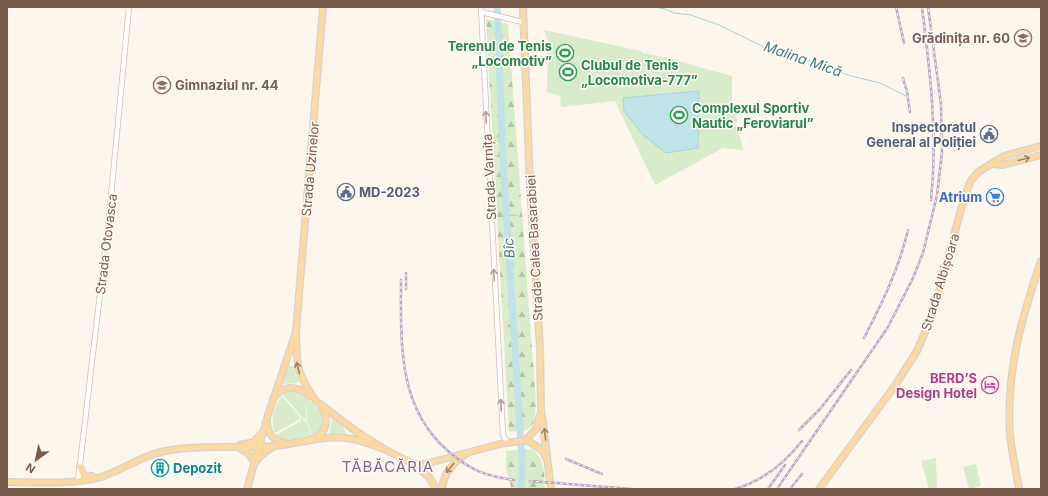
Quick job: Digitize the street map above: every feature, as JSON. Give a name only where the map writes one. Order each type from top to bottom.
[{"type":"main road","name":"Strada Uzinelor","points":[[318,402],[304,384],[299,373],[296,357],[296,331],[323,7]]},
{"type":"main road","name":"Strada Calea Basarabiei","points":[[523,7],[540,348],[541,408],[551,489]]},
{"type":"main road","name":"Strada Albișoara","points":[[819,489],[898,381],[917,351],[931,318],[967,186],[972,178],[978,172],[1004,156],[1041,146]]},
{"type":"main road","name":"Strada Albișoara","points":[[992,164],[1003,165],[1041,155]]},
{"type":"main road","points":[[1019,489],[1010,435],[1012,374],[1020,326],[1041,261]]},
{"type":"main road","name":"Strada Uzinelor","points":[[247,489],[258,447],[296,331]]},
{"type":"main road","points":[[273,399],[284,389],[294,388],[302,390],[357,432],[384,449],[413,464],[429,477],[436,489]]},
{"type":"main road","points":[[305,441],[317,437],[324,430],[326,415],[318,402]]},
{"type":"main road","points":[[526,440],[536,429],[541,408]]},
{"type":"main road","points":[[268,415],[268,429],[272,437],[279,442],[289,444]]},
{"type":"main road","points":[[234,446],[254,442],[260,436],[264,428]]},
{"type":"main road","points":[[7,482],[78,481],[100,477],[155,453],[172,450],[234,446],[275,446],[305,441],[346,438],[355,439],[384,449]]},
{"type":"main road","points":[[413,464],[425,464],[509,442],[526,440],[538,447],[548,460]]},
{"type":"main road","points":[[234,446],[247,452],[254,463],[264,453],[275,446]]},
{"type":"main road","points":[[442,489],[443,480],[447,471],[453,464],[468,453]]},
{"type":"main road","points":[[80,467],[82,473],[89,477],[134,462]]},
{"type":"main road","name":"Strada Albișoara","points":[[822,489],[827,480]]},
{"type":"street","name":"Strada Otovasca","points":[[78,481],[111,201],[129,7]]},
{"type":"street","points":[[482,10],[523,22]]},
{"type":"street","name":"Strada Varnița","points":[[482,10],[503,435],[509,442]]},
{"type":"green space","points":[[486,19],[508,24],[536,403],[534,422],[527,430],[509,432]]},
{"type":"green space","name":"Complexul Sportiv Nautic „Feroviarul”","points":[[544,30],[641,51],[643,53],[664,57],[732,76],[732,107],[735,107],[737,122],[735,123],[744,150],[723,148],[655,185],[615,101],[561,107],[560,96],[547,92],[548,42]]},
{"type":"green space","points":[[287,366],[293,366],[298,381],[297,383],[283,384],[282,382]]},
{"type":"green space","points":[[286,392],[298,392],[307,399],[306,420],[283,395]]},
{"type":"green space","points":[[282,396],[300,417],[299,420],[275,433],[273,429],[273,419],[277,404]]},
{"type":"green space","points":[[307,399],[320,412],[324,422],[323,427],[313,436],[307,422]]},
{"type":"green space","points":[[302,417],[304,420],[302,421],[306,421],[312,436],[287,440],[278,438],[275,435],[301,421],[300,419]]},
{"type":"green space","points":[[332,418],[342,424],[345,435],[329,434]]},
{"type":"green space","points":[[533,449],[540,457],[542,462],[545,489],[510,489],[511,487],[506,469],[506,451]]},
{"type":"green space","points":[[936,458],[937,489],[929,489],[921,461]]},
{"type":"green space","points":[[976,464],[981,486],[969,489],[963,467]]},
{"type":"water","points":[[699,91],[698,148],[666,153],[643,135],[624,111],[623,98]]},
{"type":"waterway","name":"Bîc","points":[[497,7],[503,160],[522,460],[521,489]]},
{"type":"waterway","name":"Malina Mică","points":[[654,7],[665,9],[674,13],[691,15],[719,25],[760,45],[783,54],[800,57],[851,76],[880,83],[906,96]]},
{"type":"waterway","points":[[507,216],[517,215]]},
{"type":"railway","points":[[896,7],[904,43]]},
{"type":"railway","points":[[922,7],[932,104],[934,152],[931,200]]},
{"type":"railway","points":[[777,489],[888,327],[913,278],[923,253],[937,195],[942,152],[941,104],[928,7]]},
{"type":"railway","points":[[903,78],[910,112]]},
{"type":"railway","points":[[864,338],[895,272],[908,230]]},
{"type":"railway","points":[[406,273],[406,289]]},
{"type":"railway","points":[[401,280],[402,350],[405,372],[411,394],[419,414],[431,434],[456,458],[478,471],[514,480]]},
{"type":"railway","points":[[799,430],[820,409],[851,370]]},
{"type":"railway","points":[[735,489],[745,486],[772,471],[788,457],[802,441]]},
{"type":"railway","points":[[566,459],[602,474]]},
{"type":"railway","points":[[768,489],[785,465]]},
{"type":"railway","points":[[790,489],[802,474]]},
{"type":"railway","points":[[530,481],[632,489]]},
{"type":"place","name":"Grădinița nr. 60","points":[[1023,38]]},
{"type":"place","name":"Terenul de Tenis „Locomotiv”","points":[[565,53]]},
{"type":"place","name":"Clubul de Tenis „Locomotiva-777”","points":[[568,72]]},
{"type":"place","name":"Gimnaziul nr. 44","points":[[162,85]]},
{"type":"place","name":"Complexul Sportiv Nautic „Feroviarul”","points":[[679,115]]},
{"type":"place","name":"Inspectoratul General al Poliției","points":[[989,134]]},
{"type":"place","name":"MD-2023","points":[[346,192]]},
{"type":"place","name":"Atrium","points":[[995,197]]},
{"type":"place","name":"BERD’S Design Hotel","points":[[990,385]]},
{"type":"place","name":"Depozit","points":[[160,468]]},
{"type":"district","name":"TĂBĂCĂRIA","points":[[388,467]]}]
